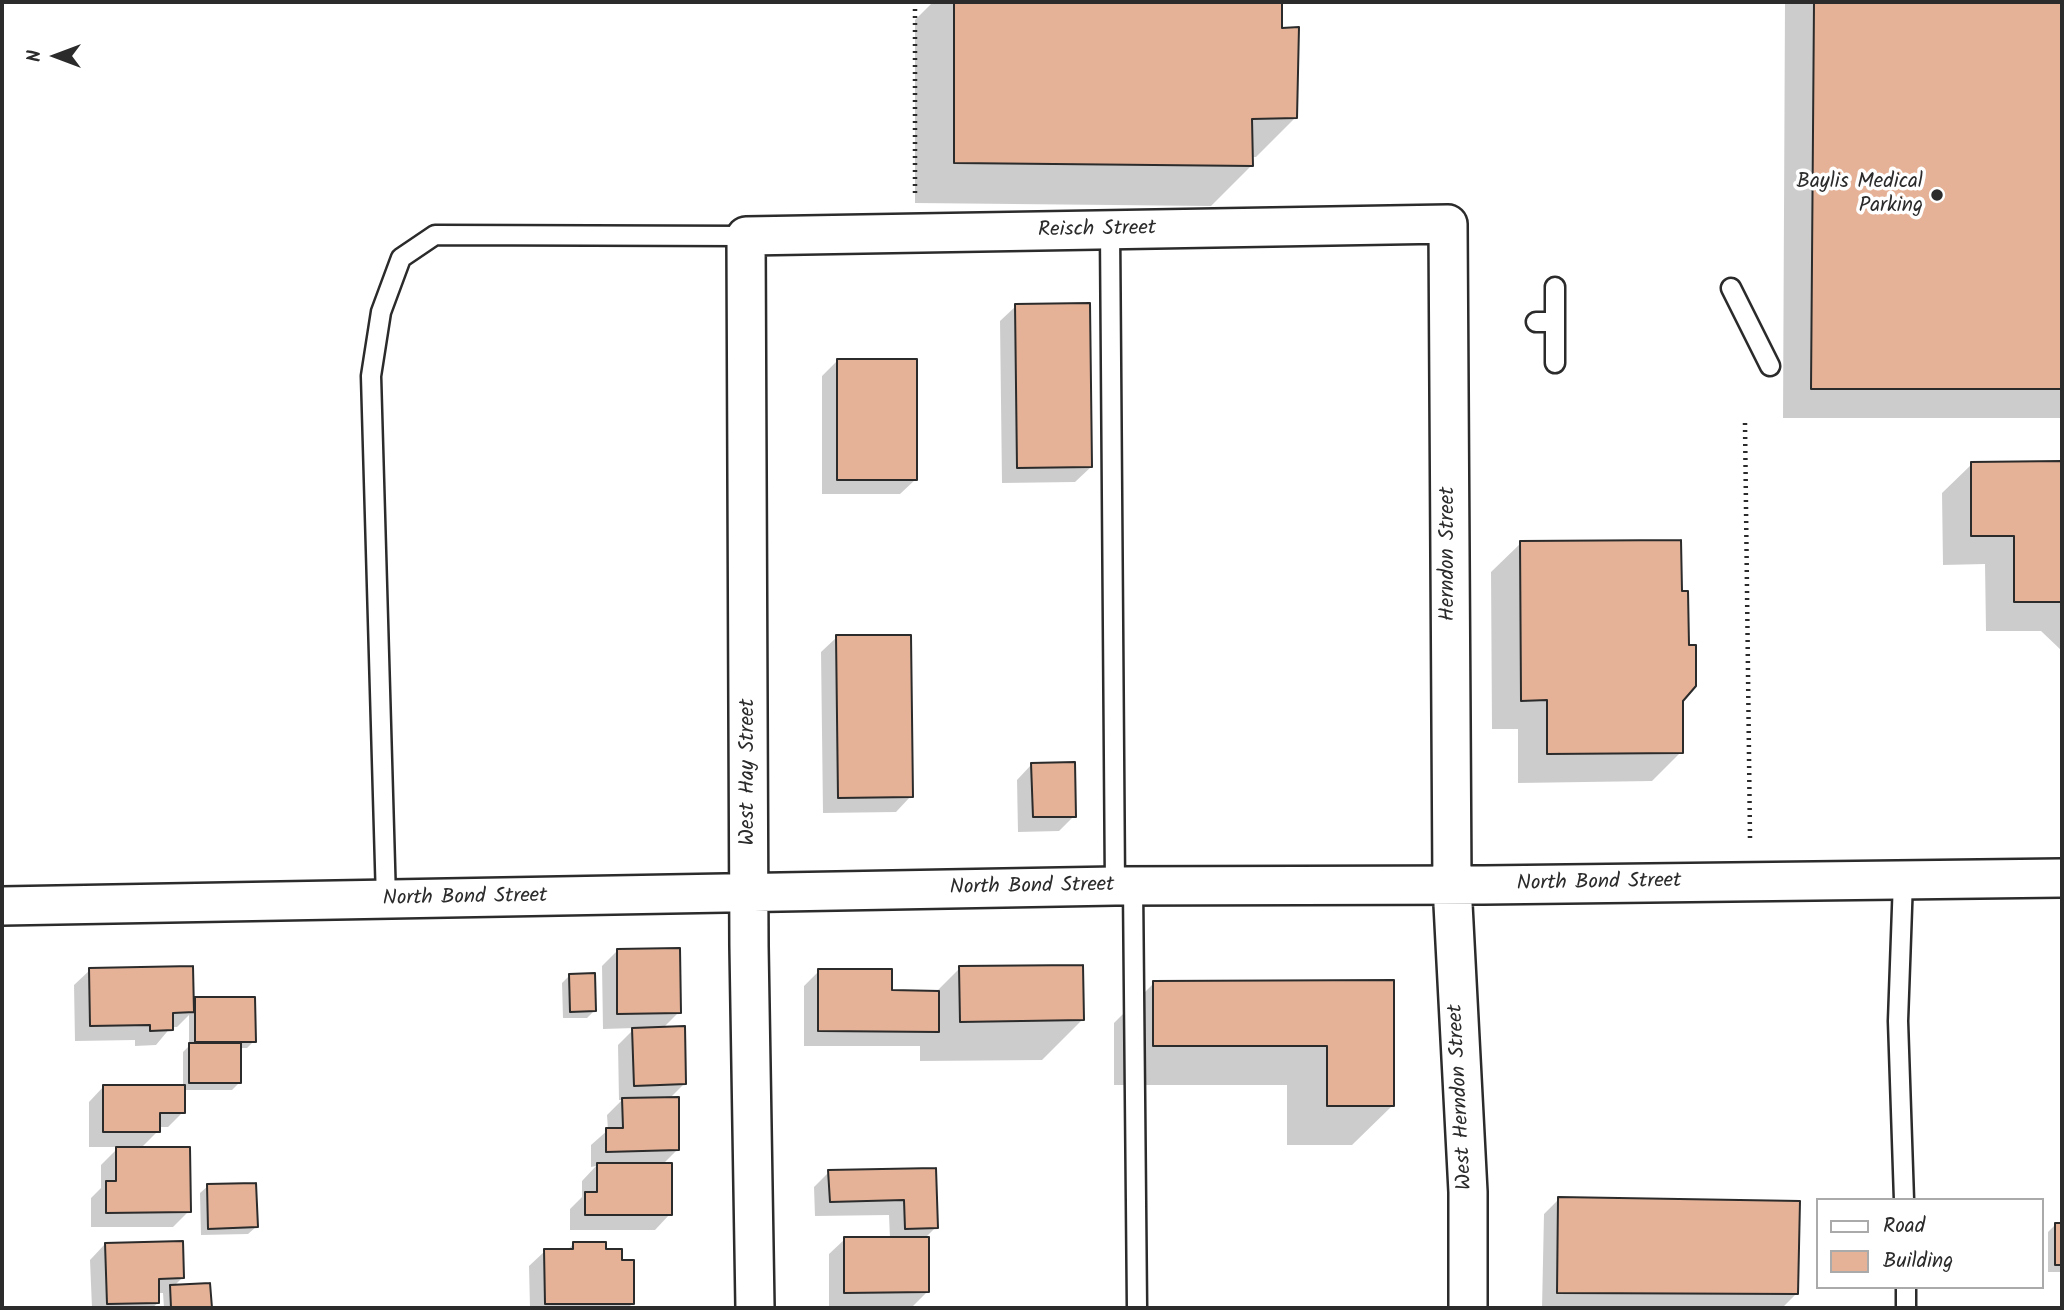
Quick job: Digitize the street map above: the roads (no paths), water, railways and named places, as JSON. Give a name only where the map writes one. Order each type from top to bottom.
[{"type":"street","name":"Reisch Street","points":[[746,236],[1448,224]]},
{"type":"street","name":"Herndon Street","points":[[1448,224],[1452,885]]},
{"type":"street","name":"West Hay Street","points":[[746,236],[749,894],[755,1308]]},
{"type":"street","name":"North Bond Street","points":[[2,906],[1124,887],[2062,878]]},
{"type":"street","name":"West Herndon Street","points":[[1452,885],[1468,1192],[1468,1308]]},
{"type":"lane","points":[[1110,231],[1124,887],[1137,1308]]},
{"type":"lane","points":[[386,900],[371,387],[381,312],[401,258],[435,235],[746,236]]},
{"type":"lane","points":[[1555,287],[1555,363]]},
{"type":"lane","points":[[1731,288],[1770,366]]},
{"type":"lane","points":[[1535,322],[1555,323]]},
{"type":"lane","points":[[1903,880],[1898,1021],[1904,1198]]},
{"type":"lane","points":[[1906,1289],[1906,1308]]},
{"type":"place","name":"Baylis Medical Parking","points":[[1937,195]]}]
